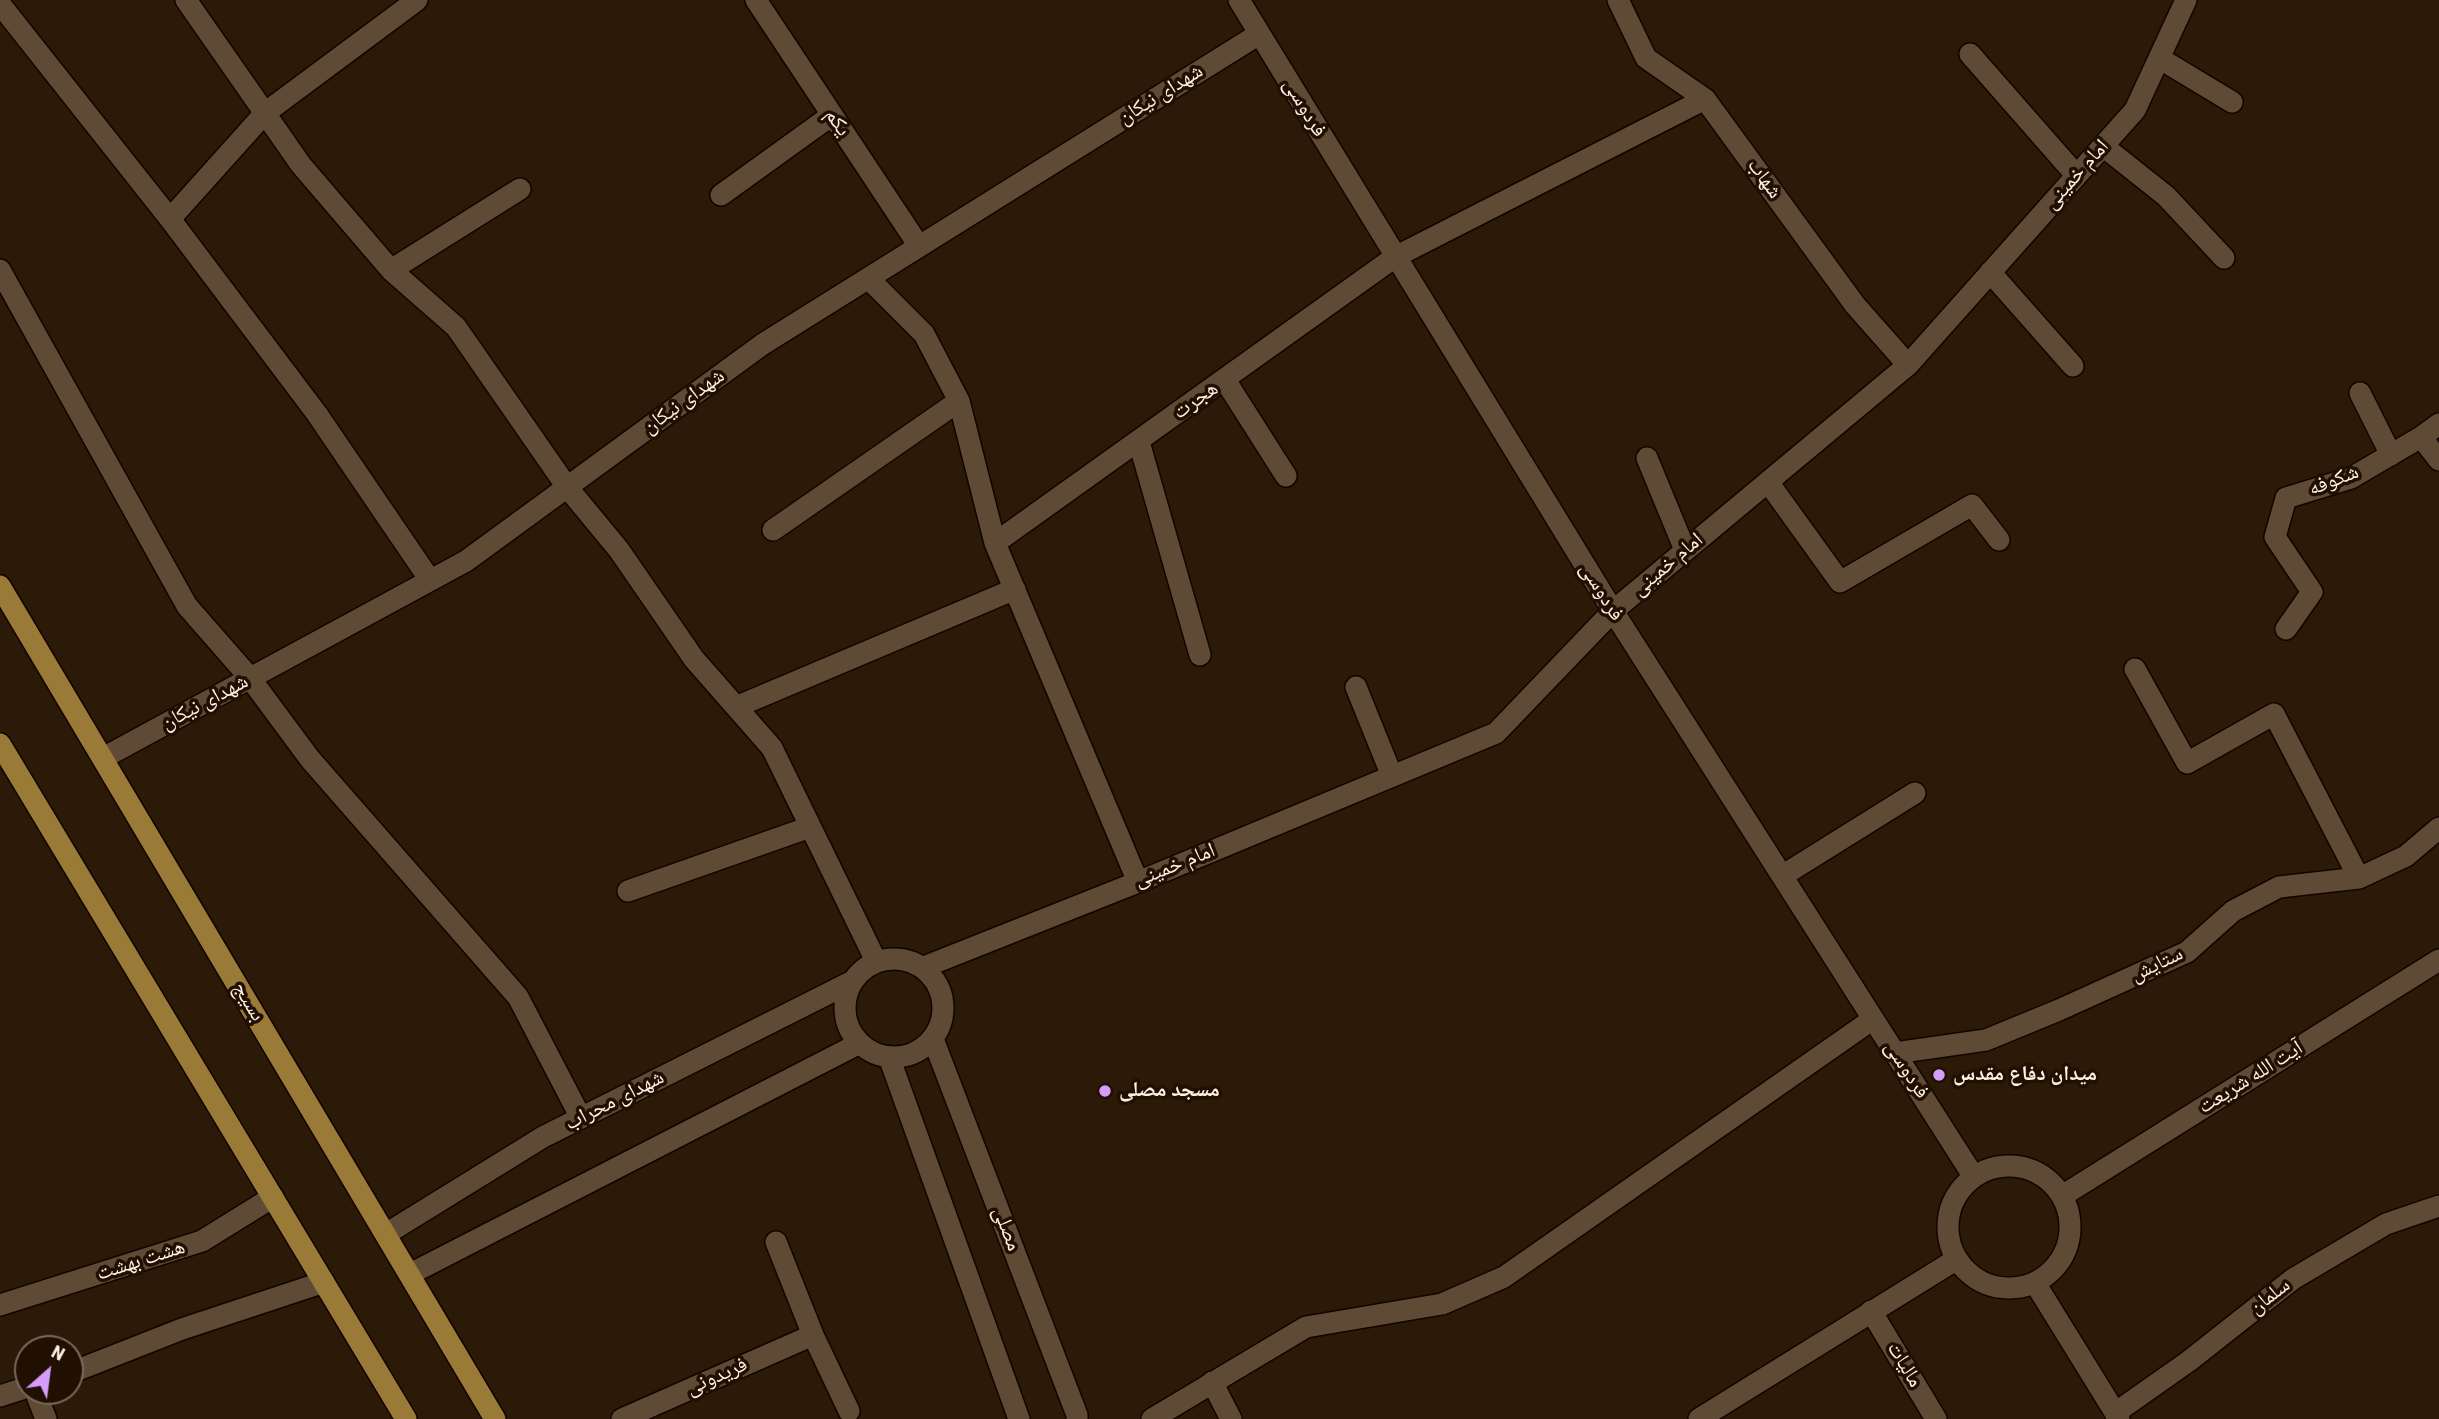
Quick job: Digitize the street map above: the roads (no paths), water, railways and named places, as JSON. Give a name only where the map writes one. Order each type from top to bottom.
[{"type":"main road","name":"بسیج","points":[[0,586],[495,1419]]},
{"type":"main road","points":[[0,744],[406,1419]]},
{"type":"street","points":[[186,0],[301,164],[391,270],[456,327],[567,487],[619,550],[694,659],[772,748],[876,961]]},
{"type":"street","points":[[170,219],[265,113],[417,0]]},
{"type":"street","name":"یکم","points":[[756,0],[919,246]]},
{"type":"street","name":"شهاب","points":[[1618,0],[1646,58],[1705,99],[1855,305],[1908,365]]},
{"type":"street","name":"امام خمینی","points":[[923,967],[1138,882],[1496,733],[1613,611],[1908,365],[2134,110],[2186,0]]},
{"type":"street","points":[[0,4],[170,219],[317,414],[430,580]]},
{"type":"street","name":"فردوسی","points":[[1247,4],[1259,34],[1613,611],[1974,1177]]},
{"type":"street","name":"شهدای نیکان","points":[[103,758],[466,561],[764,344],[1259,34]]},
{"type":"street","points":[[1970,54],[2076,175]]},
{"type":"street","points":[[2159,58],[2232,102]]},
{"type":"street","name":"هجرت","points":[[995,543],[1395,257],[1705,99]]},
{"type":"street","points":[[722,195],[832,115]]},
{"type":"street","points":[[2103,146],[2166,196],[2224,258]]},
{"type":"street","points":[[391,270],[520,189]]},
{"type":"street","points":[[0,270],[187,606],[250,678],[310,759],[518,997],[581,1118]]},
{"type":"street","points":[[1990,272],[2073,366]]},
{"type":"street","points":[[868,278],[924,334],[960,401],[995,543],[1138,882]]},
{"type":"street","points":[[1225,380],[1286,476]]},
{"type":"street","points":[[2360,393],[2391,455]]},
{"type":"street","points":[[773,530],[960,401]]},
{"type":"street","name":"شکوفه","points":[[2286,629],[2312,592],[2274,537],[2286,498],[2351,478],[2439,424]]},
{"type":"street","points":[[2421,437],[2439,460]]},
{"type":"street","points":[[1139,442],[1200,655]]},
{"type":"street","points":[[1647,458],[1685,551]]},
{"type":"street","points":[[1768,482],[1840,582],[1972,505],[1999,540]]},
{"type":"street","points":[[736,707],[1015,589]]},
{"type":"street","points":[[2135,669],[2187,763],[2274,714],[2359,878]]},
{"type":"street","points":[[1356,687],[1392,776]]},
{"type":"street","points":[[1782,877],[1915,793]]},
{"type":"street","points":[[628,891],[810,827]]},
{"type":"street","name":"ستایش","points":[[1895,1053],[1986,1041],[2187,952],[2233,911],[2279,887],[2359,878],[2406,856],[2439,828]]},
{"type":"street","points":[[892,958],[909,960],[923,967],[942,993],[945,1009],[942,1025],[933,1040],[913,1053],[889,1057],[873,1053],[860,1043],[850,1030],[845,1014],[846,997],[851,982],[862,969],[876,961],[892,958]]},
{"type":"street","name":"آیت الله شریعت","points":[[2062,1196],[2439,960]]},
{"type":"street","name":"شهدای محراب","points":[[386,1234],[542,1137],[851,982]]},
{"type":"street","points":[[1152,1419],[1306,1327],[1442,1304],[1504,1277],[1873,1019]]},
{"type":"street","name":"مصلی","points":[[933,1040],[1077,1419]]},
{"type":"street","points":[[410,1274],[860,1043]]},
{"type":"street","points":[[889,1057],[1018,1419]]},
{"type":"street","points":[[2012,1166],[2031,1170],[2049,1180],[2062,1196],[2069,1215],[2070,1236],[2067,1246],[2064,1255],[2051,1272],[2035,1283],[2014,1289],[1994,1287],[1975,1279],[1960,1265],[1950,1247],[1947,1227],[1950,1208],[1959,1190],[1974,1177],[1993,1167],[2012,1166]]},
{"type":"street","name":"هشت بهشت","points":[[0,1305],[202,1241],[273,1197]]},
{"type":"street","name":"سلمان","points":[[2117,1416],[2293,1279],[2386,1224],[2439,1206]]},
{"type":"street","points":[[776,1242],[813,1335],[849,1411]]},
{"type":"street","points":[[1699,1419],[1957,1259]]},
{"type":"street","points":[[84,1368],[182,1329],[324,1282]]},
{"type":"street","points":[[2035,1283],[2117,1416]]},
{"type":"street","name":"مالیات","points":[[1871,1311],[1936,1419]]},
{"type":"street","name":"فریدونی","points":[[622,1419],[813,1335]]},
{"type":"street","points":[[1212,1382],[1231,1419]]},
{"type":"place","name":"میدان دفاع مقدس","points":[[1939,1075]]},
{"type":"place","name":"مسجد مصلی","points":[[1105,1091]]}]
